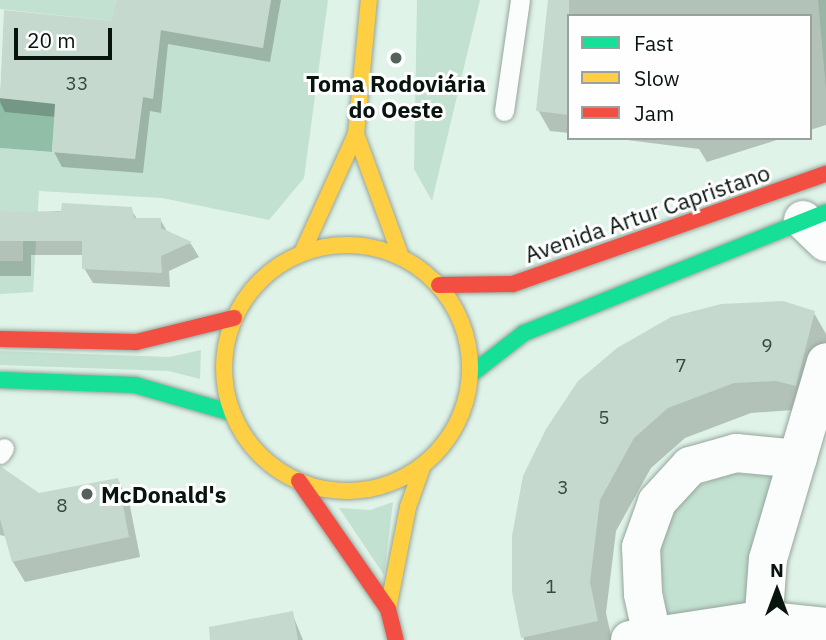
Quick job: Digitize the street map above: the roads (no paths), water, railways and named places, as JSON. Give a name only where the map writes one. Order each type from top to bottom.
[{"type":"main road","points":[[302,253],[356,134],[369,0]]},
{"type":"main road","points":[[356,134],[401,257]]},
{"type":"main road","name":"Avenida Artur Capristano","points":[[439,285],[513,284],[826,174]]},
{"type":"main road","points":[[470,376],[524,333],[818,225]]},
{"type":"main road","points":[[350,245],[401,257],[439,285],[465,332],[470,376],[456,425],[423,465],[405,477],[363,490],[320,488],[299,481],[257,453],[232,413],[223,365],[234,318],[261,279],[302,253],[350,245]]},
{"type":"main road","points":[[0,339],[136,342],[234,318]]},
{"type":"main road","points":[[0,380],[135,385],[232,413]]},
{"type":"main road","points":[[388,610],[408,507],[423,465]]},
{"type":"main road","points":[[299,481],[388,610],[396,640]]},
{"type":"street","points":[[761,630],[768,559],[826,362]]},
{"type":"street","points":[[798,459],[736,453],[690,466],[657,502],[641,547],[641,638],[826,627]]},
{"type":"lane","points":[[504,111],[520,0]]},
{"type":"place","name":"Toma Rodoviária do Oeste","points":[[396,58]]},
{"type":"place","name":"McDonald's","points":[[87,494]]}]
